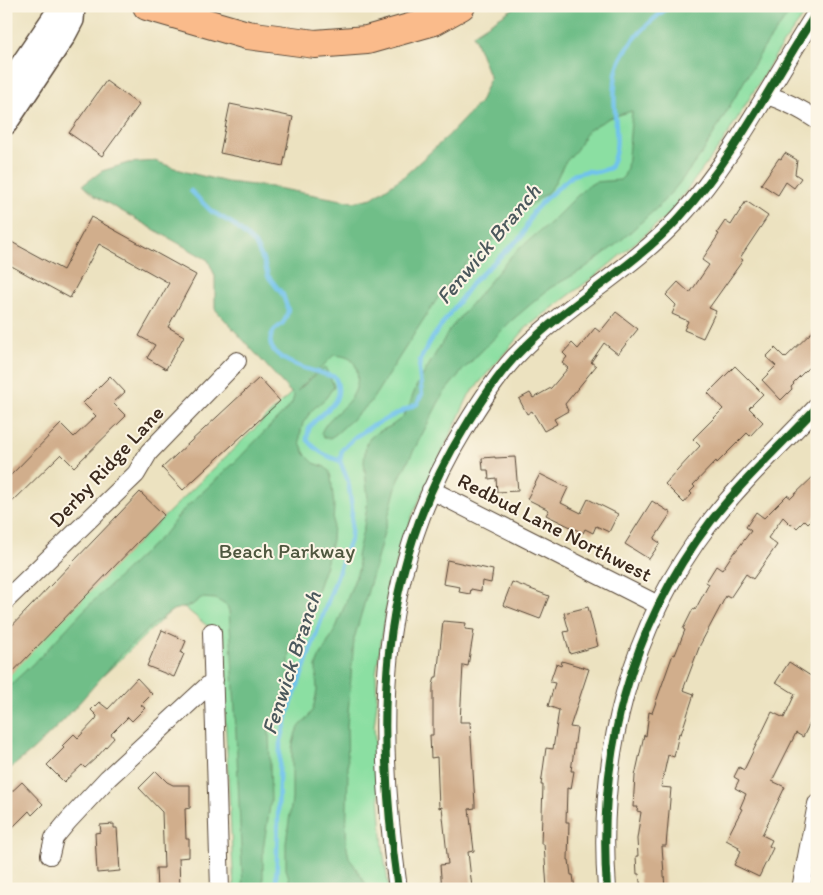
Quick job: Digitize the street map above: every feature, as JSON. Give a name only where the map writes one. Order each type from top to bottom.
[{"type":"main road","points":[[147,6],[248,35],[315,44],[367,40],[434,21],[461,6]]},
{"type":"street","points":[[6,87],[61,6]]},
{"type":"street","points":[[6,124],[64,37],[73,20],[74,6]]},
{"type":"street","points":[[398,889],[387,782],[385,712],[387,664],[393,616],[401,580],[415,532],[431,490],[450,452],[493,382],[516,356],[561,314],[634,258],[679,218],[720,168],[817,12]]},
{"type":"street","points":[[767,95],[805,112],[817,120]]},
{"type":"street","name":"Derby Ridge Lane","points":[[6,600],[136,474],[149,452],[237,361]]},
{"type":"street","points":[[607,889],[605,818],[610,757],[619,716],[637,654],[658,605],[685,558],[724,505],[817,407]]},
{"type":"street","name":"Redbud Lane Northwest","points":[[431,490],[658,605]]},
{"type":"street","points":[[212,632],[220,889]]},
{"type":"street","points":[[50,855],[54,838],[74,814],[108,778],[214,680]]},
{"type":"street","points":[[801,889],[817,804]]},
{"type":"green space","name":"Beach Parkway","points":[[517,6],[795,6],[763,49],[703,152],[677,186],[658,207],[618,243],[582,270],[550,288],[511,321],[462,371],[443,394],[401,475],[396,487],[354,639],[347,726],[346,843],[349,857],[369,889],[289,889],[289,878],[286,869],[286,843],[292,799],[292,748],[296,732],[313,709],[317,691],[316,667],[318,660],[336,628],[359,568],[357,556],[368,499],[364,462],[366,444],[376,433],[402,418],[416,387],[450,329],[512,255],[553,220],[585,188],[595,182],[620,180],[624,176],[627,168],[632,111],[609,118],[587,131],[547,193],[520,213],[498,236],[470,259],[446,286],[370,403],[336,434],[330,438],[324,438],[321,433],[355,391],[357,371],[352,360],[334,355],[297,391],[325,367],[334,386],[326,398],[312,410],[303,423],[300,435],[300,442],[305,454],[314,463],[325,467],[331,477],[334,506],[332,540],[326,565],[312,605],[292,641],[287,687],[269,728],[271,800],[263,849],[263,889],[243,889],[229,611],[227,606],[216,599],[201,598],[192,605],[173,610],[155,623],[122,654],[64,720],[34,749],[6,772],[6,689],[41,656],[83,611],[166,532],[183,510],[233,464],[287,409],[292,403],[294,396],[215,309],[215,276],[208,260],[95,196],[83,185],[102,171],[128,163],[155,161],[186,172],[227,182],[271,187],[353,202],[372,198],[403,177],[448,136],[480,102],[490,78],[473,34]]},
{"type":"green space","name":"Beach Parkway","points":[[688,6],[811,6],[780,48],[723,142],[668,215],[604,269],[526,328],[469,395],[413,514],[396,564],[387,604],[376,674],[377,702],[374,727],[383,849],[389,889],[234,889],[221,637],[179,603],[6,769],[6,671]]},
{"type":"building","points":[[106,81],[139,105],[102,156],[69,133]]},
{"type":"building","points":[[230,104],[293,117],[283,166],[220,153]]},
{"type":"building","points":[[785,153],[797,160],[795,174],[801,178],[794,188],[786,182],[778,195],[761,184],[779,158],[781,159]]},
{"type":"building","points":[[746,201],[768,216],[740,258],[743,260],[709,308],[716,311],[703,338],[684,330],[688,321],[672,314],[676,305],[666,295],[678,282],[690,293],[709,265],[702,260],[719,234],[717,233],[725,221],[731,225]]},
{"type":"building","points":[[91,217],[196,275],[168,327],[184,336],[166,369],[147,358],[155,345],[139,336],[169,283],[99,244],[70,298],[6,263],[6,239],[63,270]]},
{"type":"building","points":[[616,312],[638,329],[618,354],[604,343],[591,362],[596,366],[565,404],[568,411],[554,419],[557,424],[544,431],[532,411],[527,414],[519,399],[530,393],[533,398],[551,388],[568,368],[562,363],[567,357],[563,353],[572,343],[578,349],[595,328],[600,332]]},
{"type":"building","points":[[817,327],[817,373],[810,366],[793,383],[792,389],[781,400],[762,380],[776,366],[766,357],[775,348],[785,358]]},
{"type":"building","points":[[735,366],[763,394],[749,408],[763,422],[750,436],[747,433],[717,463],[716,461],[693,485],[695,487],[690,492],[692,494],[684,503],[665,484],[700,446],[693,439],[723,409],[708,393]]},
{"type":"building","points":[[110,376],[125,392],[113,403],[126,416],[74,467],[61,454],[6,508],[6,480],[61,424],[74,437],[96,416],[83,403]]},
{"type":"building","points":[[259,378],[280,401],[183,490],[162,468]]},
{"type":"building","points":[[515,457],[518,491],[497,492],[496,478],[489,479],[488,470],[483,470],[482,458]]},
{"type":"building","points":[[817,473],[817,514],[808,523],[805,520],[797,528],[783,517],[768,538],[777,545],[753,579],[746,574],[730,598],[726,596],[700,645],[683,690],[694,694],[681,734],[679,733],[674,757],[668,755],[661,787],[671,788],[666,846],[662,846],[665,889],[641,889],[639,874],[637,874],[636,856],[638,856],[637,839],[641,812],[637,811],[638,807],[633,807],[635,776],[644,735],[646,736],[649,712],[652,713],[673,654],[675,655],[685,630],[683,629],[709,584],[706,582],[716,566],[722,570],[751,531],[746,527],[756,512],[764,518],[787,495],[791,498]]},
{"type":"building","points":[[540,474],[568,488],[561,503],[581,513],[588,499],[618,514],[609,532],[596,526],[593,533],[585,529],[583,533],[546,515],[549,510],[527,499]]},
{"type":"building","points":[[140,492],[164,515],[6,679],[6,632]]},
{"type":"building","points":[[652,501],[671,513],[654,539],[660,543],[649,559],[625,544]]},
{"type":"building","points":[[447,560],[493,570],[491,583],[482,581],[481,591],[471,589],[470,594],[459,592],[460,587],[443,584]]},
{"type":"building","points":[[512,582],[549,596],[540,619],[503,605]]},
{"type":"building","points":[[588,607],[598,646],[570,654],[564,632],[569,631],[564,613]]},
{"type":"building","points":[[443,621],[466,623],[465,629],[474,630],[468,666],[463,665],[460,722],[470,722],[475,804],[475,808],[469,809],[474,851],[468,852],[472,888],[469,889],[442,889],[440,865],[448,864],[442,807],[439,808],[437,757],[431,758],[430,735],[433,735],[433,685],[435,677],[437,677]]},
{"type":"building","points":[[162,630],[186,641],[181,653],[184,654],[174,677],[147,666]]},
{"type":"building","points":[[562,661],[589,669],[570,727],[577,728],[571,771],[574,771],[571,789],[567,788],[566,822],[569,822],[568,860],[575,889],[547,889],[544,844],[541,844],[543,785],[541,785],[546,748],[553,749],[559,710],[548,706],[555,683],[550,682],[556,664],[561,666]]},
{"type":"building","points":[[789,662],[817,680],[817,709],[803,737],[796,733],[772,781],[785,787],[762,835],[772,840],[769,846],[773,848],[759,877],[734,865],[741,851],[738,849],[739,847],[726,840],[742,809],[740,808],[746,794],[735,788],[739,780],[734,777],[739,767],[744,770],[772,712],[784,718],[795,694],[776,682]]},
{"type":"building","points":[[137,678],[152,694],[141,705],[145,708],[132,721],[128,717],[111,734],[114,738],[97,757],[85,768],[82,765],[64,782],[47,765],[64,748],[62,746],[74,734],[78,738],[96,719],[97,716],[91,710],[99,702],[108,709]]},
{"type":"building","points":[[156,771],[173,785],[190,785],[190,808],[185,809],[189,857],[179,858],[180,889],[157,889],[156,868],[164,868],[162,812],[139,788]]},
{"type":"building","points":[[22,782],[43,804],[32,815],[29,811],[6,834],[6,797]]},
{"type":"building","points":[[114,824],[114,828],[117,828],[120,871],[97,873],[95,833],[101,832],[100,825]]},
{"type":"waterway","name":"Fenwick Branch","points":[[276,889],[280,744],[289,710],[351,537],[352,508],[348,481],[340,461],[342,450],[355,437],[372,426],[417,404],[422,394],[419,370],[420,360],[433,337],[473,282],[522,236],[533,212],[545,199],[573,175],[587,171],[597,172],[610,168],[616,147],[614,95],[618,66],[633,41],[647,25],[670,6]]},
{"type":"waterway","points":[[191,191],[211,211],[233,224],[255,244],[264,262],[268,276],[283,295],[288,310],[283,323],[273,332],[270,342],[274,350],[281,357],[292,363],[335,377],[338,386],[338,394],[335,401],[310,427],[307,439],[322,453],[340,461]]},
{"type":"cycle path","points":[[398,889],[386,769],[385,710],[389,652],[398,595],[413,539],[435,483],[475,410],[514,358],[554,321],[640,255],[679,218],[699,194],[736,144],[817,12]]},
{"type":"cycle path","points":[[607,889],[605,839],[608,790],[614,742],[624,695],[639,649],[659,605],[683,562],[711,521],[749,477],[817,407]]}]
